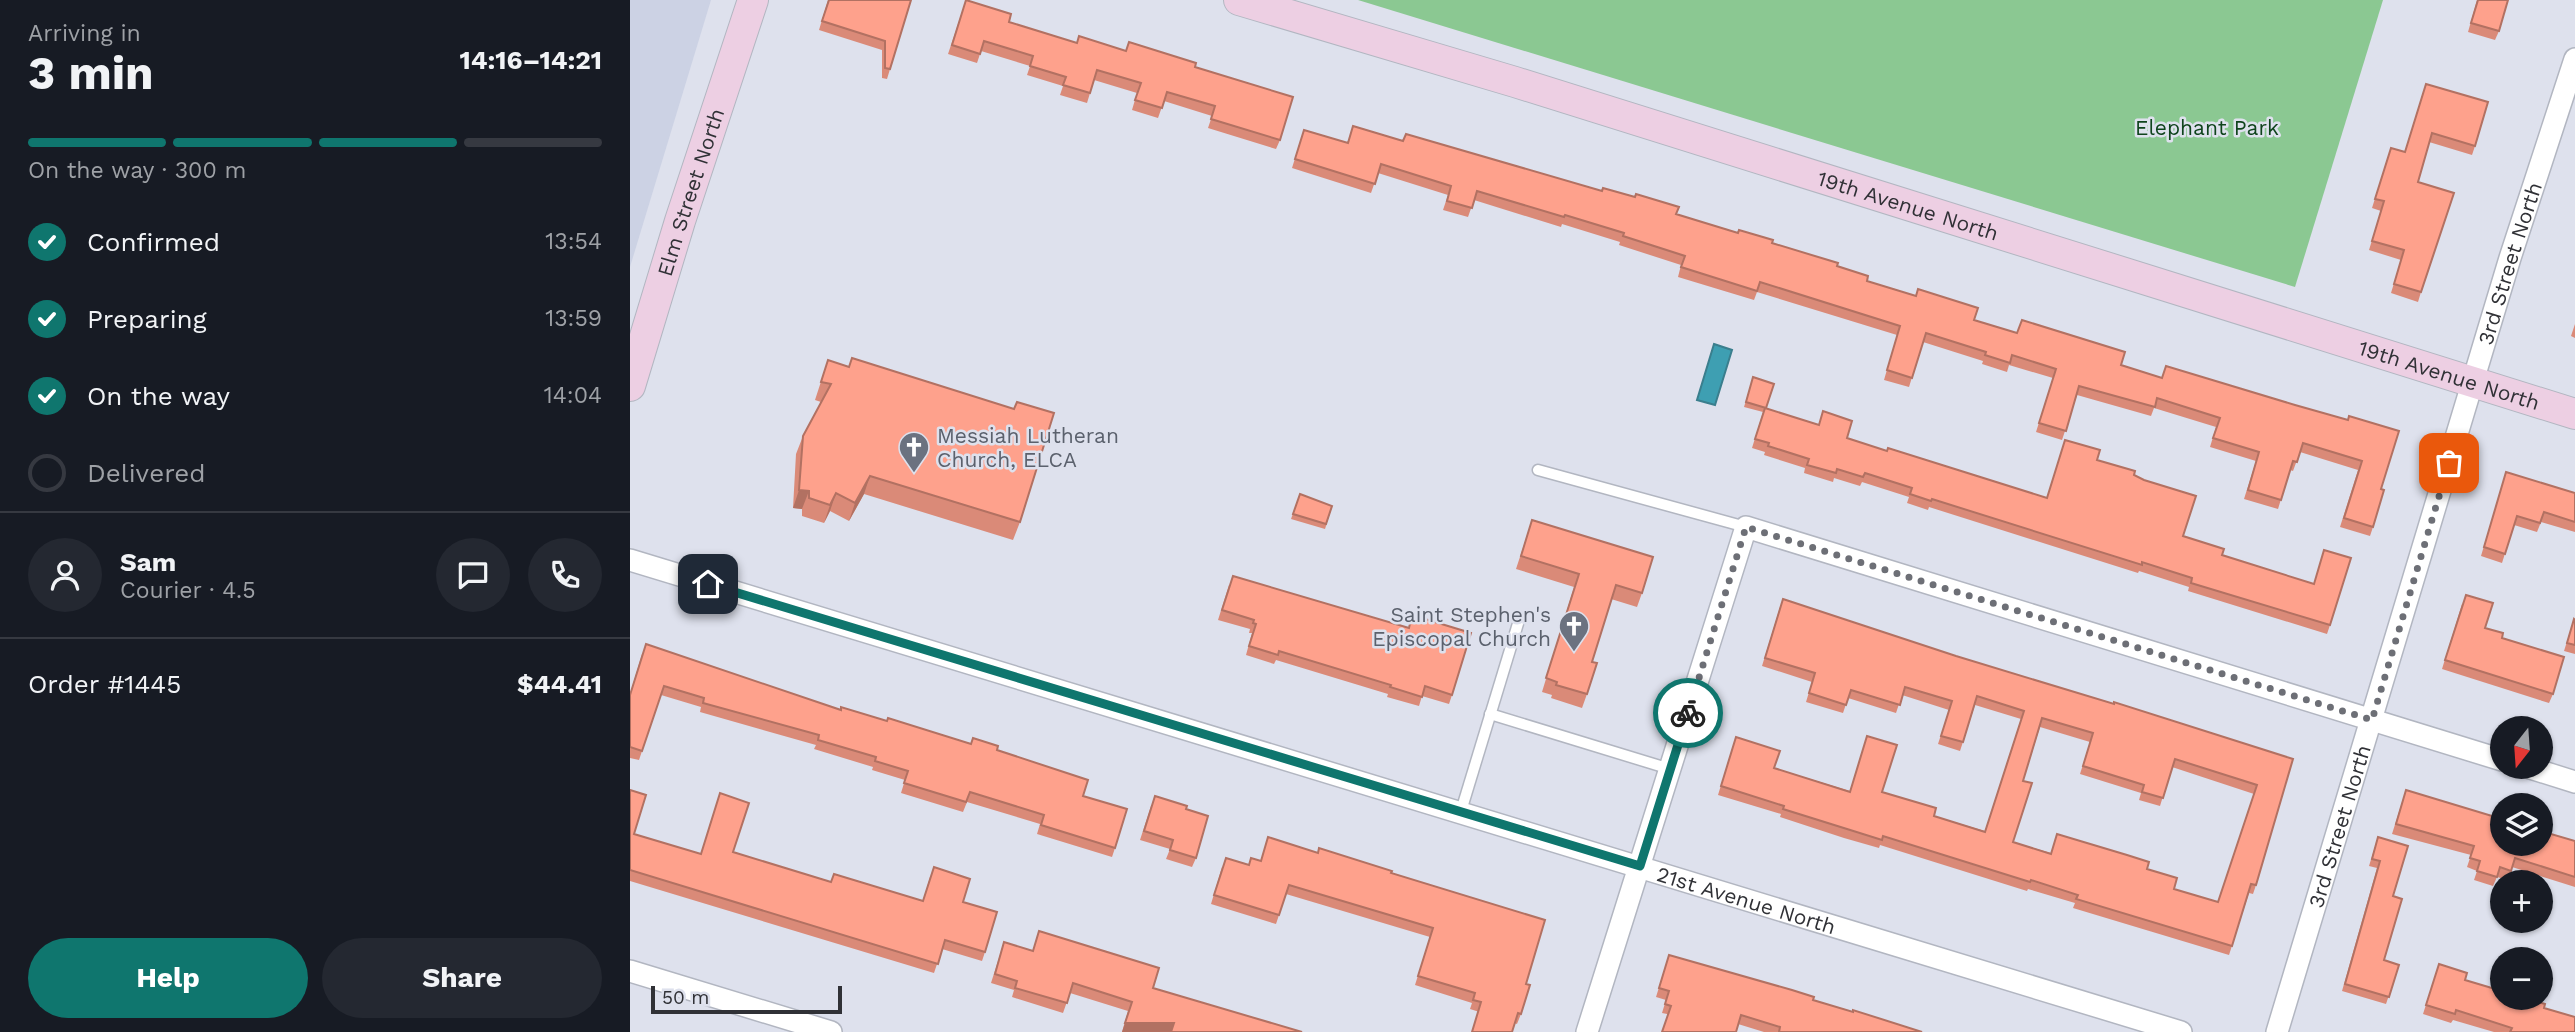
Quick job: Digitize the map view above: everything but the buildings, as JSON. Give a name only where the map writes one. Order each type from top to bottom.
[{"type":"street","name":"Elm Street North","points":[[630,386],[680,221],[753,0]]},
{"type":"street","name":"19th Avenue North","points":[[1240,0],[1528,86],[2575,414]]},
{"type":"street","name":"3rd Street North","points":[[2277,1032],[2510,258],[2575,59]]},
{"type":"street","points":[[1587,1032],[1746,527],[2490,756]]},
{"type":"street","name":"21st Avenue North","points":[[630,560],[2181,1032]]},
{"type":"street","points":[[2553,775],[2575,782]]},
{"type":"street","points":[[630,971],[831,1032]]},
{"type":"lane","points":[[1538,470],[1746,527]]},
{"type":"lane","points":[[1461,811],[1520,617]]},
{"type":"lane","points":[[1490,714],[1670,769]]},
{"type":"shaded area","points":[[630,0],[711,0],[630,267]]},
{"type":"green space","name":"Elephant Park","points":[[1358,0],[2383,0],[2295,287]]},
{"type":"water","points":[[1714,344],[1732,350],[1715,405],[1697,400]]},
{"type":"way so far","points":[[1688,713],[1746,527],[2372,720],[2449,463]]},
{"type":"place","name":"Messiah Lutheran Church, ELCA","points":[[914,474]]},
{"type":"place","name":"Saint Stephen's Episcopal Church","points":[[1574,653]]},
{"type":"route","points":[[708,584],[1640,866],[1688,713]]}]
